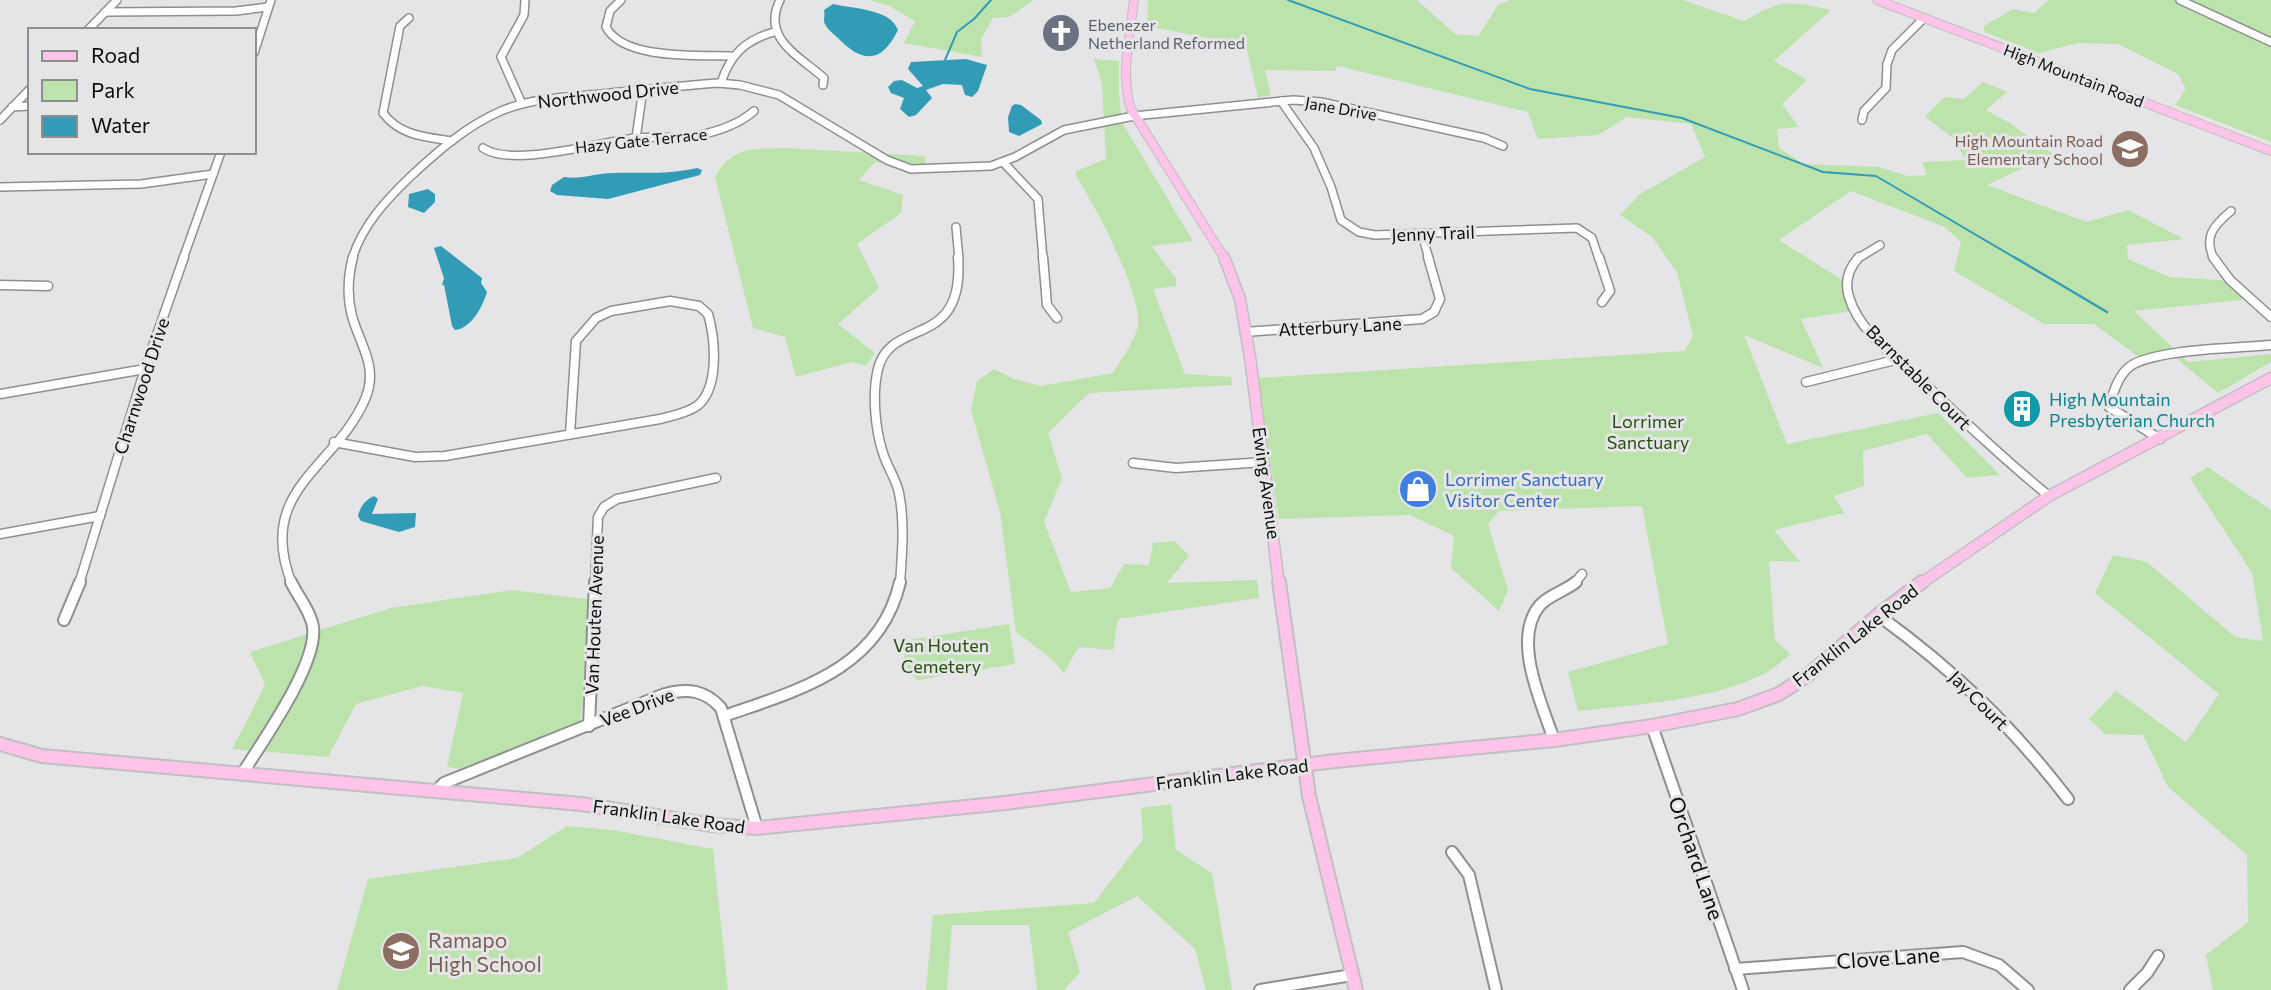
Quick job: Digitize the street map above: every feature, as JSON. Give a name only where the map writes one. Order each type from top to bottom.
[{"type":"main road","name":"Ewing Avenue","points":[[1134,0],[1126,78],[1129,103],[1134,116],[1225,259],[1236,282],[1264,462],[1303,766],[1315,832],[1356,990]]},
{"type":"main road","name":"High Mountain Road","points":[[1877,0],[2271,151]]},
{"type":"main road","name":"Franklin Lake Road","points":[[0,744],[42,756],[600,806],[712,825],[757,828],[1005,803],[1303,766],[1554,740],[1651,726],[1738,709],[1779,694],[1808,675],[1878,615],[1950,561],[2049,496],[2103,465],[2160,439],[2269,381]]},
{"type":"street","points":[[90,28],[117,0]]},
{"type":"street","points":[[522,104],[501,57],[524,15],[525,0]]},
{"type":"street","points":[[621,0],[610,9],[607,18],[606,30],[612,39],[640,50],[732,56]]},
{"type":"street","points":[[780,0],[771,19],[774,32],[824,78],[823,85]]},
{"type":"street","points":[[2180,0],[2271,42]]},
{"type":"street","points":[[105,12],[236,11],[270,4],[256,47]]},
{"type":"street","points":[[409,18],[400,26],[383,113],[388,122],[399,130],[452,141]]},
{"type":"street","points":[[1862,120],[1864,110],[1878,98],[1886,86],[1887,64],[1891,51],[1924,18]]},
{"type":"street","points":[[721,83],[732,56],[745,42],[774,32]]},
{"type":"street","name":"Northwood Drive","points":[[242,774],[308,657],[313,625],[288,576],[282,554],[282,535],[288,508],[297,489],[365,399],[372,371],[351,314],[349,281],[354,251],[365,228],[384,202],[452,141],[470,128],[522,104],[547,99],[721,83],[753,87],[779,95],[887,160],[911,169],[962,169],[1003,162],[1064,130],[1134,116]]},
{"type":"street","points":[[636,138],[643,89]]},
{"type":"street","points":[[0,120],[28,91]]},
{"type":"street","name":"Jane Drive","points":[[1134,116],[1281,102],[1321,102],[1483,138],[1503,146]]},
{"type":"street","name":"Jenny Trail","points":[[1281,102],[1314,148],[1331,187],[1338,215],[1346,225],[1367,234],[1571,227],[1583,230],[1592,238],[1610,291],[1602,302]]},
{"type":"street","points":[[12,107],[28,106]]},
{"type":"street","name":"Hazy Gate Terrace","points":[[483,148],[493,155],[521,156],[636,138],[702,135],[737,124],[754,110]]},
{"type":"street","name":"Charnwood Drive","points":[[64,620],[75,598],[145,369],[220,154]]},
{"type":"street","points":[[1003,162],[1038,199],[1047,305],[1057,318]]},
{"type":"street","points":[[0,187],[141,184],[213,174]]},
{"type":"street","points":[[2231,211],[2210,233],[2208,240],[2211,255],[2223,272],[2271,317]]},
{"type":"street","points":[[724,716],[806,687],[844,666],[874,639],[894,609],[903,579],[901,504],[894,477],[880,445],[876,374],[888,352],[952,310],[958,289],[956,227]]},
{"type":"street","name":"Atterbury Lane","points":[[1245,332],[1412,322],[1427,318],[1437,309],[1440,299],[1422,234]]},
{"type":"street","name":"Barnstable Court","points":[[1880,245],[1868,249],[1853,263],[1847,279],[1847,289],[1860,318],[1968,428],[2049,496]]},
{"type":"street","points":[[0,285],[48,286]]},
{"type":"street","points":[[334,442],[426,457],[570,434],[675,416],[707,396],[714,383],[708,314],[699,306],[670,301],[611,311],[596,318],[576,341],[570,434]]},
{"type":"street","points":[[2160,439],[2109,407],[2114,389],[2130,365],[2158,357],[2271,345]]},
{"type":"street","points":[[1806,382],[1899,359]]},
{"type":"street","points":[[0,394],[145,369]]},
{"type":"street","points":[[1133,463],[1176,468],[1264,462]]},
{"type":"street","name":"Van Houten Avenue","points":[[589,726],[598,517],[604,507],[617,499],[716,478]]},
{"type":"street","points":[[0,534],[100,516]]},
{"type":"street","points":[[1554,740],[1530,661],[1528,633],[1536,610],[1542,603],[1568,589],[1578,581],[1581,574]]},
{"type":"street","name":"Jay Court","points":[[1878,615],[1943,664],[1976,694],[2041,764],[2068,799]]},
{"type":"street","name":"Vee Drive","points":[[436,791],[444,783],[665,694],[687,690],[706,694],[714,700],[724,716],[757,828]]},
{"type":"street","name":"Orchard Lane","points":[[1651,726],[1743,990]]},
{"type":"street","points":[[1452,852],[1469,875],[1496,990]]},
{"type":"street","name":"Clove Lane","points":[[1735,969],[1963,952],[1994,960],[2008,969],[2028,990]]},
{"type":"street","points":[[2130,990],[2147,973],[2158,956]]},
{"type":"street","points":[[1260,990],[1352,975]]},
{"type":"green space","points":[[869,0],[1034,0],[1009,17],[993,18],[981,39],[982,57],[904,43],[915,21],[889,6]]},
{"type":"green space","name":"Lorrimer Sanctuary","points":[[1148,0],[1417,0],[1455,34],[1478,36],[1498,5],[1510,0],[1683,0],[1744,21],[1767,9],[1785,4],[1831,10],[1774,61],[1807,80],[1782,104],[1799,127],[1777,129],[1779,148],[1804,164],[1879,167],[1908,176],[1927,175],[1922,162],[1966,160],[1953,138],[1925,117],[1944,97],[1964,99],[1983,82],[2007,92],[1986,110],[2053,154],[1987,185],[2087,222],[2128,210],[2184,239],[2127,245],[2128,259],[2170,277],[2235,281],[2252,299],[2134,311],[2188,362],[2271,354],[2271,362],[2218,393],[2170,353],[2140,358],[2094,324],[2044,324],[1954,271],[1961,242],[1945,227],[1851,191],[1779,240],[1847,283],[1853,311],[1801,319],[1823,368],[1744,335],[1787,444],[1938,413],[2000,475],[1967,478],[1927,434],[1863,451],[1864,486],[1834,496],[1844,513],[1774,530],[1800,562],[1769,561],[1775,640],[1790,654],[1764,674],[1720,690],[1673,700],[1578,711],[1568,672],[1668,644],[1642,506],[1499,511],[1488,524],[1508,590],[1499,611],[1451,568],[1454,536],[1410,515],[1279,519],[1257,378],[1685,351],[1693,336],[1677,272],[1652,237],[1620,215],[1640,194],[1705,157],[1691,124],[1627,117],[1598,135],[1538,139],[1528,112],[1337,66],[1335,71],[1265,70],[1271,95],[1258,98],[1246,46],[1147,26]]},
{"type":"green space","points":[[2049,0],[2271,0],[2271,38],[2258,34],[2247,36],[2271,46],[2271,142],[2175,105],[2186,89],[2178,74],[2118,44],[2077,43],[2039,53],[1984,32],[1984,26],[2013,9],[2034,13]]},
{"type":"green space","points":[[1094,59],[1119,61],[1122,122],[1193,241],[1152,246],[1176,279],[1176,286],[1153,289],[1185,374],[1231,377],[1232,385],[1089,393],[1048,433],[1062,478],[1044,522],[1071,592],[1110,588],[1124,564],[1149,565],[1153,543],[1175,541],[1189,556],[1167,583],[1257,580],[1259,598],[1118,619],[1113,650],[1078,647],[1064,674],[1052,659],[1016,632],[1000,512],[971,410],[977,381],[994,369],[1014,379],[1041,386],[1113,373],[1137,330],[1138,316],[1127,275],[1076,176],[1076,171],[1106,159],[1102,84]]},
{"type":"green space","points":[[785,148],[925,156],[926,169],[875,162],[859,180],[903,195],[901,213],[857,244],[879,288],[838,324],[875,353],[866,366],[852,362],[796,377],[785,337],[753,328],[715,177],[736,154],[753,149]]},
{"type":"green space","points":[[2208,467],[2271,510],[2271,990],[2213,990],[2206,955],[2248,922],[2247,855],[2168,787],[2143,735],[2105,734],[2089,719],[2116,691],[2186,742],[2219,694],[2095,593],[2113,555],[2147,562],[2235,637],[2263,641],[2252,573],[2190,478]]},
{"type":"green space","points":[[512,590],[594,600],[580,724],[464,769],[447,767],[463,693],[422,686],[356,704],[328,757],[232,749],[265,685],[250,652],[391,608]]},
{"type":"green space","name":"Van Houten Cemetery","points":[[1009,624],[1015,664],[918,680],[905,670],[903,641]]},
{"type":"green space","points":[[1171,804],[1176,850],[1212,873],[1232,990],[1206,990],[1195,949],[1137,896],[1068,932],[1080,972],[1064,990],[1037,990],[1029,925],[952,925],[947,990],[926,990],[933,915],[1094,903],[1143,839],[1141,808]]},
{"type":"green space","points":[[567,826],[613,830],[713,849],[728,990],[337,990],[368,879],[517,858]]},
{"type":"water","points":[[833,4],[879,13],[894,23],[898,30],[892,41],[879,54],[864,56],[847,46],[826,26],[824,10]]},
{"type":"water","points":[[966,59],[987,65],[978,91],[972,97],[965,95],[962,85],[943,84],[926,90],[932,98],[916,115],[909,117],[900,109],[904,98],[891,93],[888,87],[894,81],[902,80],[917,88],[923,86],[908,69],[911,62]]},
{"type":"water","points":[[1015,104],[1021,105],[1041,120],[1042,124],[1019,136],[1009,132],[1008,117]]},
{"type":"water","points":[[697,168],[702,170],[700,175],[608,199],[557,195],[550,191],[552,185],[564,177]]},
{"type":"water","points":[[428,189],[435,194],[435,202],[424,213],[408,207],[409,194]]},
{"type":"water","points":[[441,246],[482,278],[481,283],[487,292],[479,310],[461,329],[455,330],[452,326],[442,285],[444,278],[434,248]]},
{"type":"water","points":[[374,496],[378,499],[372,514],[416,513],[415,527],[399,532],[361,521],[358,516],[362,507]]},
{"type":"waterway","points":[[945,60],[957,32],[974,19],[991,0]]},
{"type":"waterway","points":[[1288,0],[1530,89],[1682,118],[1823,172],[1876,176],[2017,259]]},
{"type":"waterway","points":[[2014,257],[2107,312]]},
{"type":"place","name":"Ebenezer Netherland Reformed","points":[[1061,33]]},
{"type":"place","name":"High Mountain Road Elementary School","points":[[2130,149]]},
{"type":"place","name":"High Mountain Presbyterian Church","points":[[2022,409]]},
{"type":"place","name":"Lorrimer Sanctuary Visitor Center","points":[[1418,489]]},
{"type":"place","name":"Ramapo High School","points":[[401,951]]}]
